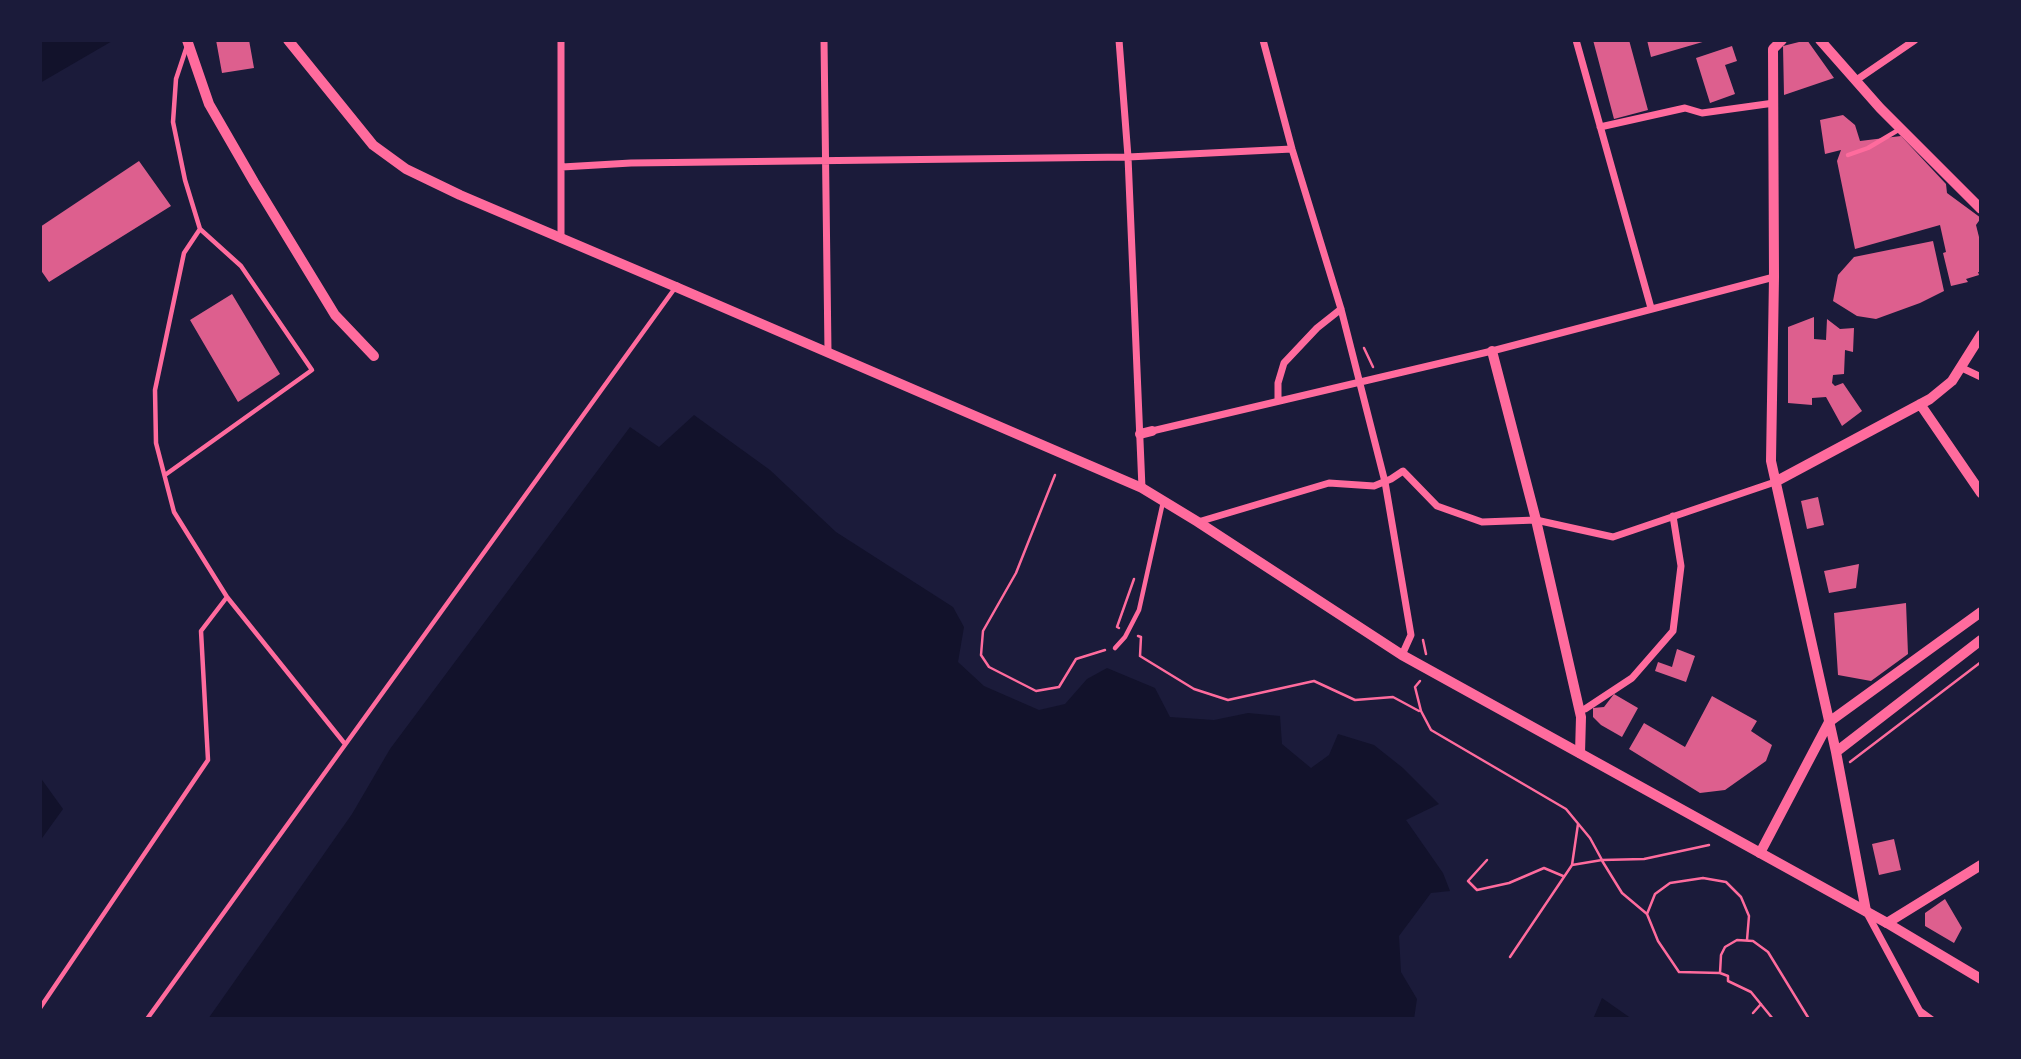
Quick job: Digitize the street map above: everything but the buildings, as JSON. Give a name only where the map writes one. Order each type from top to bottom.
[{"type":"main road","points":[[1820,40],[1855,81],[1981,209]]},
{"type":"main road","points":[[676,287],[1142,488],[1402,655],[1866,911],[1981,979]]},
{"type":"street","points":[[288,40],[373,145],[405,169],[676,287]]},
{"type":"street","points":[[561,40],[561,239]]},
{"type":"street","points":[[824,40],[828,352]]},
{"type":"street","points":[[1119,40],[1128,157],[1142,488]]},
{"type":"street","points":[[1262,40],[1341,309],[1385,482],[1411,635],[1402,655]]},
{"type":"street","points":[[1576,40],[1651,308]]},
{"type":"street","points":[[1782,40],[1773,49],[1774,276],[1771,461],[1836,752],[1866,911],[1924,1019]]},
{"type":"street","points":[[1855,81],[1914,40]]},
{"type":"street","points":[[187,43],[209,104],[254,182],[335,315],[374,356]]},
{"type":"street","points":[[1601,127],[1685,108],[1702,113],[1774,103]]},
{"type":"street","points":[[562,167],[631,163],[1128,157],[1292,149]]},
{"type":"street","points":[[1140,434],[1492,351],[1774,276]]},
{"type":"street","points":[[1278,401],[1278,383],[1284,363],[1317,328],[1341,309]]},
{"type":"street","points":[[1198,522],[1329,483],[1374,486],[1403,471],[1437,506],[1482,522],[1536,520],[1613,537],[1775,481],[1930,399],[1952,381],[1981,335]]},
{"type":"street","points":[[1492,351],[1536,520],[1581,717],[1580,753]]},
{"type":"street","points":[[1962,368],[1981,377]]},
{"type":"street","points":[[1920,404],[1981,493]]},
{"type":"street","points":[[1579,710],[1585,709],[1632,678],[1673,631],[1681,566],[1673,516]]},
{"type":"street","points":[[1760,853],[1829,722],[1981,612]]},
{"type":"street","points":[[1836,752],[1981,640]]},
{"type":"street","points":[[1887,923],[1981,865]]},
{"type":"lane","points":[[165,475],[312,370],[240,266],[200,229],[185,180],[173,122],[176,79],[187,43]]},
{"type":"lane","points":[[1848,155],[1868,148],[1901,129]]},
{"type":"lane","points":[[200,229],[184,253],[155,390],[156,443],[174,512],[227,597],[345,744]]},
{"type":"lane","points":[[147,1019],[676,287]]},
{"type":"lane","points":[[1115,648],[1125,637],[1139,610],[1163,501]]},
{"type":"lane","points":[[40,1008],[208,760],[201,631],[227,597]]},
{"type":"lane","points":[[1918,1009],[1933,1019]]},
{"type":"path","points":[[1055,475],[1016,573],[983,631],[981,655],[989,667],[1036,691],[1059,687],[1076,659],[1115,648]]},
{"type":"path","points":[[1117,627],[1134,580]]},
{"type":"path","points":[[1140,637],[1140,656],[1194,689],[1228,699],[1314,681],[1355,700],[1393,697],[1421,711]]},
{"type":"path","points":[[1839,770],[1981,662]]},
{"type":"path","points":[[1415,687],[1421,711],[1431,730],[1566,809],[1590,838],[1622,893],[1647,914],[1658,941],[1679,972],[1720,973],[1728,976],[1728,981],[1751,992],[1773,1019]]},
{"type":"path","points":[[1510,957],[1572,865],[1578,822]]},
{"type":"path","points":[[1572,865],[1602,860],[1644,859],[1709,845]]},
{"type":"path","points":[[1487,860],[1468,881],[1477,890],[1509,883],[1544,868],[1563,876]]},
{"type":"path","points":[[1647,914],[1655,894],[1670,883],[1703,878],[1726,882],[1741,897],[1749,916],[1747,940]]},
{"type":"path","points":[[1720,973],[1721,955],[1725,947],[1737,940],[1747,940],[1760,945],[1768,952],[1809,1019]]},
{"type":"path","points":[[1752,1013],[1761,1004]]},
{"type":"shaded area","points":[[40,40],[114,40],[40,83]]},
{"type":"shaded area","points":[[694,415],[770,470],[836,532],[953,607],[964,627],[958,662],[984,686],[1039,710],[1065,704],[1087,679],[1107,668],[1155,688],[1170,717],[1214,720],[1248,713],[1280,716],[1282,744],[1311,768],[1329,755],[1338,734],[1374,745],[1403,768],[1439,804],[1406,820],[1443,873],[1450,891],[1431,893],[1399,936],[1401,972],[1417,999],[1414,1019],[208,1019],[352,814],[390,749],[630,427],[659,447]]},
{"type":"shaded area","points":[[40,777],[63,809],[40,841]]},
{"type":"shaded area","points":[[1602,998],[1632,1019],[1593,1019]]}]
